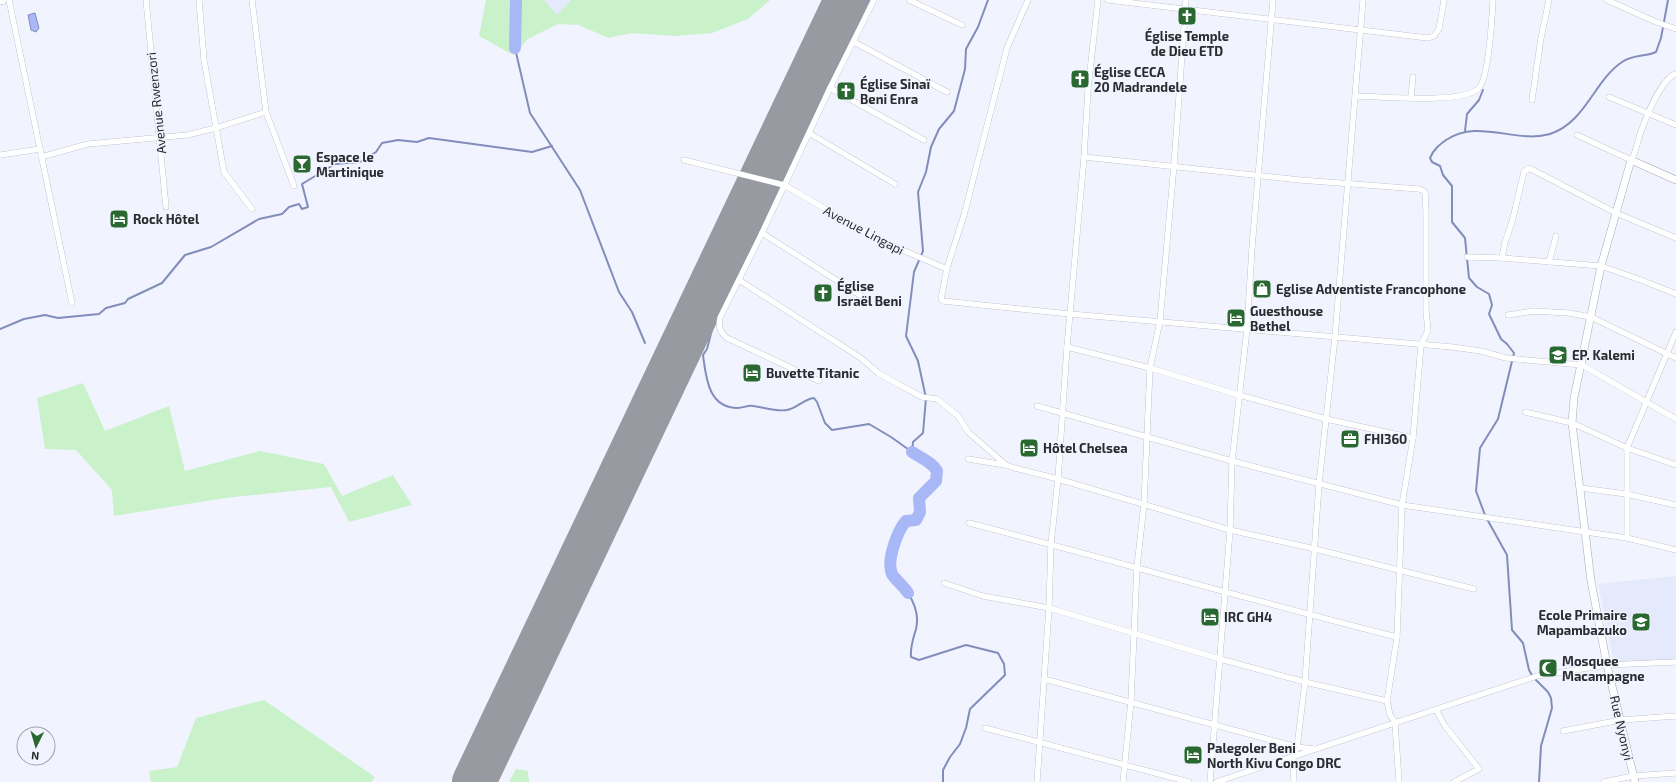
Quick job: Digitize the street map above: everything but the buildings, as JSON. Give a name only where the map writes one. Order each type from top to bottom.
[{"type":"street","points":[[9,0],[72,303]]},
{"type":"street","name":"Avenue Rwenzori","points":[[146,0],[166,207]]},
{"type":"street","points":[[199,0],[204,60],[224,172],[252,209]]},
{"type":"street","points":[[252,0],[266,112],[294,186]]},
{"type":"street","points":[[819,381],[728,338],[719,329],[720,318],[762,233],[830,88],[874,0]]},
{"type":"street","points":[[909,0],[962,25]]},
{"type":"street","points":[[1028,0],[1007,48],[964,215],[947,269],[941,299],[943,301],[1481,351],[1506,358],[1582,365],[1676,419]]},
{"type":"street","points":[[1037,782],[1049,608],[1051,544],[1058,479],[1067,348],[1084,157],[1088,89],[1098,0]]},
{"type":"street","points":[[1108,0],[1423,38],[1437,34],[1444,0]]},
{"type":"street","points":[[1123,782],[1131,701],[1137,567],[1144,504],[1150,368],[1160,321],[1174,165],[1186,0]]},
{"type":"street","points":[[1210,782],[1230,530],[1232,461],[1247,329],[1273,0]]},
{"type":"street","points":[[1294,782],[1293,758],[1297,747],[1305,682],[1319,484],[1335,337],[1364,0]]},
{"type":"street","points":[[1355,96],[1441,98],[1471,94],[1480,87],[1484,79],[1490,37],[1493,0]]},
{"type":"street","points":[[1532,100],[1541,38],[1549,0]]},
{"type":"street","points":[[1607,0],[1656,22],[1676,29]]},
{"type":"street","points":[[854,42],[947,92]]},
{"type":"street","points":[[1631,160],[1649,113],[1666,80],[1676,74]]},
{"type":"street","points":[[1411,97],[1413,77]]},
{"type":"street","points":[[830,88],[924,140]]},
{"type":"street","points":[[1609,97],[1676,125]]},
{"type":"street","points":[[42,158],[88,144],[187,135],[216,128],[266,112]]},
{"type":"street","points":[[809,133],[895,184]]},
{"type":"street","points":[[1577,136],[1676,180]]},
{"type":"street","points":[[0,155],[40,149]]},
{"type":"street","points":[[1084,157],[1174,165],[1258,176],[1419,189],[1425,192],[1426,303],[1428,330],[1421,345],[1413,438],[1402,505],[1397,637],[1387,701],[1390,715],[1395,722],[1399,782]]},
{"type":"street","name":"Avenue Lingapi","points":[[684,160],[784,185],[881,241],[947,269]]},
{"type":"street","name":"Rue Nyonyi","points":[[1631,160],[1602,266],[1574,398],[1572,422],[1591,581],[1607,665],[1634,779]]},
{"type":"street","points":[[1502,258],[1504,242],[1512,222],[1524,172],[1529,168],[1616,213],[1676,238]]},
{"type":"street","points":[[762,233],[863,297]]},
{"type":"street","points":[[1549,262],[1556,236]]},
{"type":"street","points":[[1467,258],[1502,258],[1602,266],[1676,294]]},
{"type":"street","points":[[739,280],[862,358],[878,373],[922,397],[937,399],[945,408],[958,416],[968,432],[1006,465]]},
{"type":"street","points":[[1508,315],[1534,311],[1569,313],[1591,317],[1676,358]]},
{"type":"street","points":[[1627,538],[1627,448],[1676,332]]},
{"type":"street","points":[[1067,348],[1150,368],[1326,419],[1413,438]]},
{"type":"street","points":[[1037,406],[1232,461],[1402,505],[1468,516],[1627,538],[1676,550]]},
{"type":"street","points":[[1525,412],[1572,422],[1627,448],[1676,465]]},
{"type":"street","points":[[968,459],[1006,465],[1230,530],[1315,549],[1474,589]]},
{"type":"street","points":[[1581,488],[1626,494],[1676,505]]},
{"type":"street","points":[[969,523],[1137,567],[1225,593],[1397,637]]},
{"type":"street","points":[[944,583],[983,596],[1049,608],[1220,659],[1305,682],[1387,701]]},
{"type":"street","points":[[1216,782],[1293,758],[1395,722],[1436,710],[1537,676],[1607,665],[1676,662]]},
{"type":"street","points":[[1044,679],[1131,701],[1297,747],[1316,750]]},
{"type":"street","points":[[1436,710],[1445,726],[1479,769],[1454,782]]},
{"type":"street","points":[[1563,731],[1621,720],[1676,716]]},
{"type":"street","points":[[985,728],[1189,782]]},
{"type":"street","points":[[1604,782],[1676,773]]},
{"type":"shaded area","points":[[544,0],[571,0],[557,15]]},
{"type":"shaded area","points":[[823,0],[862,0],[489,782],[459,782]]},
{"type":"shaded area","name":"Ecole Primaire Mapambazuko","points":[[1676,576],[1676,659],[1614,663],[1598,584]]},
{"type":"green space","points":[[486,0],[544,0],[557,15],[571,0],[770,0],[748,19],[712,33],[675,36],[632,33],[608,38],[579,25],[558,24],[528,39],[513,55],[479,36]]},
{"type":"green space","points":[[83,383],[105,431],[169,406],[185,471],[260,451],[324,464],[342,496],[393,475],[412,505],[349,522],[331,487],[225,498],[114,516],[112,490],[76,450],[45,449],[37,398]]},
{"type":"green space","points":[[264,700],[375,777],[371,782],[151,782],[149,771],[177,767],[196,718]]},
{"type":"green space","points":[[516,769],[528,771],[529,782],[509,782]]},
{"type":"water","points":[[35,13],[39,28],[36,32],[31,30],[28,15]]},
{"type":"waterway","points":[[515,48],[516,0]]},
{"type":"waterway","points":[[831,80],[869,0]]},
{"type":"waterway","points":[[812,120],[714,322],[707,349],[703,355],[707,381],[710,390],[715,397],[720,403],[728,407],[738,408],[751,406],[774,410],[787,410],[814,398],[825,423],[832,430],[869,424],[912,452],[913,442],[923,433],[926,398],[918,361],[906,336],[914,272],[923,251],[918,192],[926,172],[931,147],[939,129],[954,111],[965,69],[966,49],[978,27],[988,0]]},
{"type":"waterway","points":[[1485,515],[1476,491],[1480,448],[1498,419],[1514,353],[1501,339],[1489,314],[1492,305],[1489,294],[1477,287],[1469,278],[1465,238],[1452,222],[1452,186],[1443,175],[1440,166],[1432,162],[1430,158],[1433,152],[1446,140],[1458,134],[1471,131],[1537,136],[1550,134],[1562,129],[1581,111],[1612,70],[1626,59],[1656,52],[1661,38],[1668,0]]},
{"type":"waterway","points":[[515,48],[530,113],[580,190],[619,292],[632,312],[645,343]]},
{"type":"waterway","points":[[1465,131],[1467,114],[1479,100],[1483,90]]},
{"type":"waterway","points":[[0,329],[24,319],[45,315],[58,318],[99,314],[106,308],[125,303],[128,299],[162,283],[185,255],[211,247],[259,219],[282,214],[289,207],[299,204],[302,209],[308,207],[302,184],[335,164],[360,162],[376,152],[382,143],[398,140],[417,142],[429,138],[532,152],[552,146]]},
{"type":"waterway","points":[[908,593],[892,574],[892,553],[896,538],[903,525],[906,521],[916,520],[920,512],[919,498],[936,481],[937,471],[929,463],[912,452]]},
{"type":"waterway","points":[[1487,519],[1507,555],[1512,630],[1523,643],[1529,670],[1533,677],[1548,692],[1551,698],[1552,708],[1541,746],[1539,782]]},
{"type":"waterway","points":[[908,593],[913,602],[917,615],[917,624],[911,646],[911,657],[919,660],[966,645],[998,653],[1004,664],[1005,675],[970,709],[966,728],[960,744],[950,757],[943,770],[943,782]]},
{"type":"runway","points":[[474,782],[846,0]]},
{"type":"place","name":"Église Temple de Dieu ETD","points":[[1187,16]]},
{"type":"place","name":"Église CECA 20 Madrandele","points":[[1080,79]]},
{"type":"place","name":"Église Sinaï Beni Enra","points":[[846,91]]},
{"type":"place","name":"Espace le Martinique","points":[[302,164]]},
{"type":"place","name":"Rock Hôtel","points":[[119,219]]},
{"type":"place","name":"Eglise Adventiste Francophone","points":[[1262,289]]},
{"type":"place","name":"Église Israël Beni","points":[[823,293]]},
{"type":"place","name":"Guesthouse Bethel","points":[[1236,318]]},
{"type":"place","name":"EP. Kalemi","points":[[1558,355]]},
{"type":"place","name":"Buvette Titanic","points":[[752,373]]},
{"type":"place","name":"FHI360","points":[[1350,439]]},
{"type":"place","name":"Hôtel Chelsea","points":[[1029,448]]},
{"type":"place","name":"IRC GH4","points":[[1210,617]]},
{"type":"place","name":"Ecole Primaire Mapambazuko","points":[[1641,622]]},
{"type":"place","name":"Mosquee Macampagne","points":[[1548,668]]},
{"type":"place","name":"Palegoler Beni North Kivu Congo DRC","points":[[1193,755]]}]
